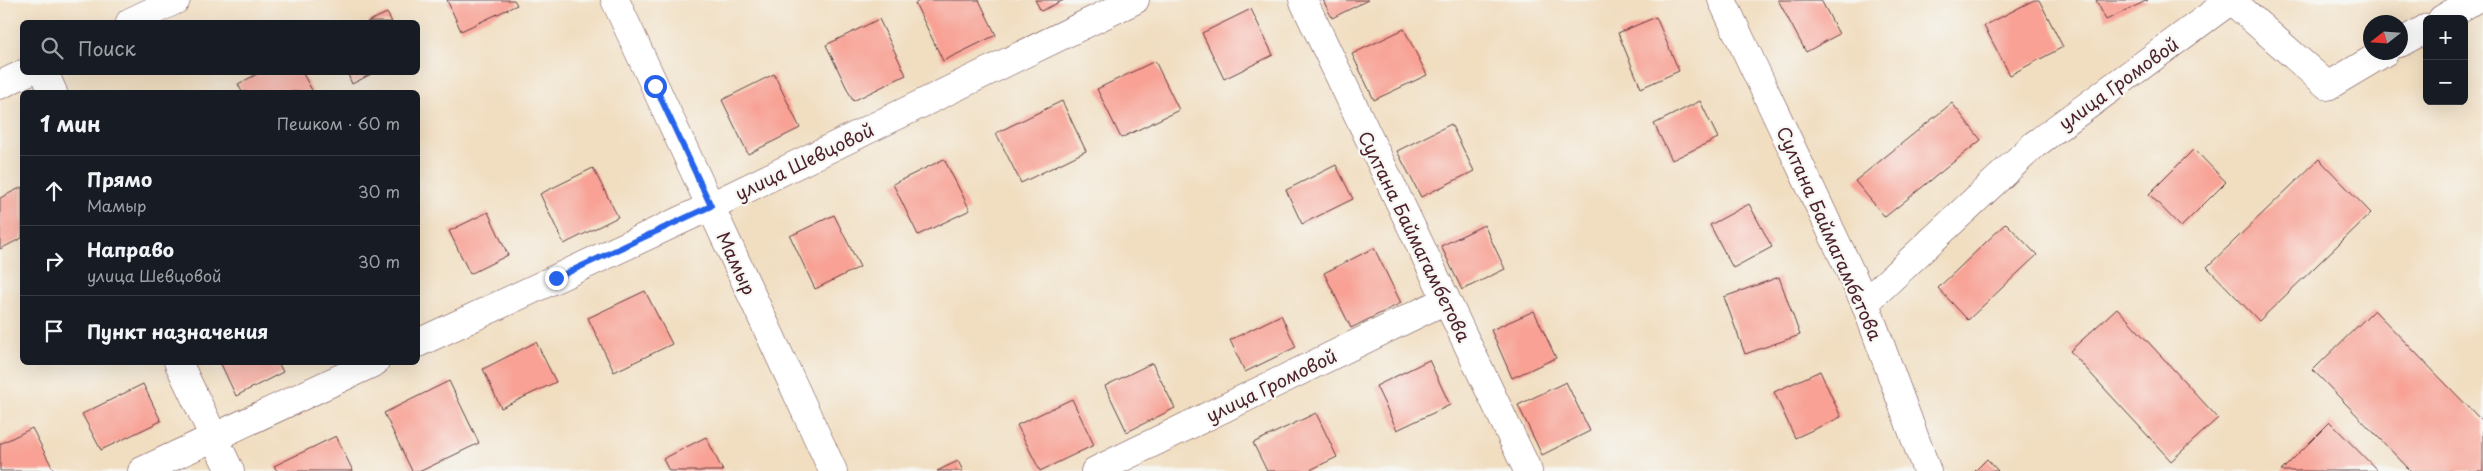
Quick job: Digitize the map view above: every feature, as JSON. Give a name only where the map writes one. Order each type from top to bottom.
[{"type":"street","points":[[134,20],[176,0]]},
{"type":"street","name":"Мамыр","points":[[615,0],[833,471]]},
{"type":"street","name":"улица Шевцовой","points":[[420,342],[711,206],[1135,0]]},
{"type":"street","name":"Султана Баймагамбетова","points":[[1303,0],[1528,471]]},
{"type":"street","name":"Султана Баймагамбетова","points":[[1722,0],[1865,303],[1927,471]]},
{"type":"street","name":"улица Громовой","points":[[1865,303],[2034,145],[2231,0],[2328,86],[2372,60]]},
{"type":"street","points":[[2449,15],[2474,0]]},
{"type":"street","points":[[2408,39],[2423,30]]},
{"type":"street","points":[[0,85],[21,75]]},
{"type":"street","points":[[45,75],[52,90]]},
{"type":"street","name":"улица Громовой","points":[[1095,471],[1446,300]]},
{"type":"street","points":[[179,365],[230,471]]},
{"type":"street","points":[[142,471],[369,365]]},
{"type":"building","points":[[447,0],[514,0],[517,5],[461,31]]},
{"type":"building","points":[[922,0],[979,0],[996,35],[943,61],[915,3]]},
{"type":"building","points":[[1035,0],[1064,0],[1041,11]]},
{"type":"building","points":[[1323,0],[1368,0],[1332,18]]},
{"type":"building","points":[[1778,0],[1821,0],[1839,34],[1806,52]]},
{"type":"building","points":[[2034,0],[2039,0],[2063,47],[2010,75],[1984,26]]},
{"type":"building","points":[[2096,0],[2148,0],[2106,20]]},
{"type":"building","points":[[1251,9],[1273,55],[1224,79],[1202,33]]},
{"type":"building","points":[[387,13],[391,20],[371,20]]},
{"type":"building","points":[[1656,17],[1679,71],[1641,88],[1618,33]]},
{"type":"building","points":[[879,19],[906,75],[853,101],[826,45]]},
{"type":"building","points":[[1404,29],[1427,75],[1374,100],[1352,54]]},
{"type":"building","points":[[1155,61],[1179,110],[1121,138],[1097,89]]},
{"type":"building","points":[[774,74],[800,128],[748,154],[722,100]]},
{"type":"building","points":[[255,75],[304,75],[312,90],[241,90],[238,84]]},
{"type":"building","points":[[348,75],[369,75],[352,84]]},
{"type":"building","points":[[1062,101],[1086,151],[1021,183],[996,133]]},
{"type":"building","points":[[1700,101],[1718,138],[1672,160],[1654,124]]},
{"type":"building","points":[[1952,103],[1981,140],[1885,217],[1855,181]]},
{"type":"building","points":[[1451,124],[1474,171],[1421,197],[1397,151]]},
{"type":"building","points":[[2194,149],[2226,182],[2181,227],[2149,194]]},
{"type":"building","points":[[944,159],[970,210],[918,235],[893,184]]},
{"type":"building","points":[[2319,159],[2371,213],[2259,321],[2207,267]]},
{"type":"building","points":[[1336,165],[1353,199],[1302,224],[1286,190]]},
{"type":"building","points":[[593,168],[618,217],[564,244],[540,194]]},
{"type":"building","points":[[20,188],[20,239],[0,249],[0,198]]},
{"type":"building","points":[[1749,204],[1772,247],[1733,268],[1710,225]]},
{"type":"building","points":[[488,212],[508,255],[470,274],[449,231]]},
{"type":"building","points":[[834,215],[860,267],[815,289],[790,236]]},
{"type":"building","points":[[2006,223],[2037,255],[1968,320],[1938,288]]},
{"type":"building","points":[[1484,225],[1505,269],[1462,290],[1441,246]]},
{"type":"building","points":[[1374,248],[1401,303],[1351,328],[1324,273]]},
{"type":"building","points":[[1779,277],[1800,335],[1745,354],[1724,297]]},
{"type":"building","points":[[645,291],[672,344],[614,372],[588,318]]},
{"type":"building","points":[[2117,308],[2218,418],[2171,461],[2070,351]]},
{"type":"building","points":[[2374,310],[2483,422],[2483,471],[2411,471],[2313,370]]},
{"type":"building","points":[[1534,311],[1556,358],[1512,378],[1491,330]]},
{"type":"building","points":[[1281,315],[1296,347],[1245,372],[1230,340]]},
{"type":"building","points":[[536,342],[556,382],[501,408],[483,369]]},
{"type":"building","points":[[1429,360],[1450,405],[1397,430],[1376,386]]},
{"type":"building","points":[[1152,363],[1175,408],[1127,432],[1105,386]]},
{"type":"building","points":[[221,365],[280,365],[283,372],[236,396]]},
{"type":"building","points":[[1820,371],[1841,417],[1795,438],[1774,392]]},
{"type":"building","points":[[449,381],[479,443],[421,471],[412,471],[384,413]]},
{"type":"building","points":[[1566,382],[1590,431],[1542,455],[1518,405]]},
{"type":"building","points":[[143,384],[161,421],[101,450],[82,414]]},
{"type":"building","points":[[1072,399],[1094,445],[1040,471],[1017,425]]},
{"type":"building","points":[[1316,413],[1337,457],[1308,471],[1267,471],[1253,443]]},
{"type":"building","points":[[2330,422],[2378,471],[2281,471]]},
{"type":"building","points":[[32,428],[54,471],[0,471],[0,444]]},
{"type":"building","points":[[336,436],[353,471],[277,471],[274,466]]},
{"type":"building","points":[[706,437],[723,471],[669,471],[663,459]]},
{"type":"building","points":[[1987,459],[1998,471],[1975,471]]},
{"type":"building","points":[[958,461],[963,471],[937,471]]},
{"type":"route","points":[[556,278],[711,206],[655,86]]}]
